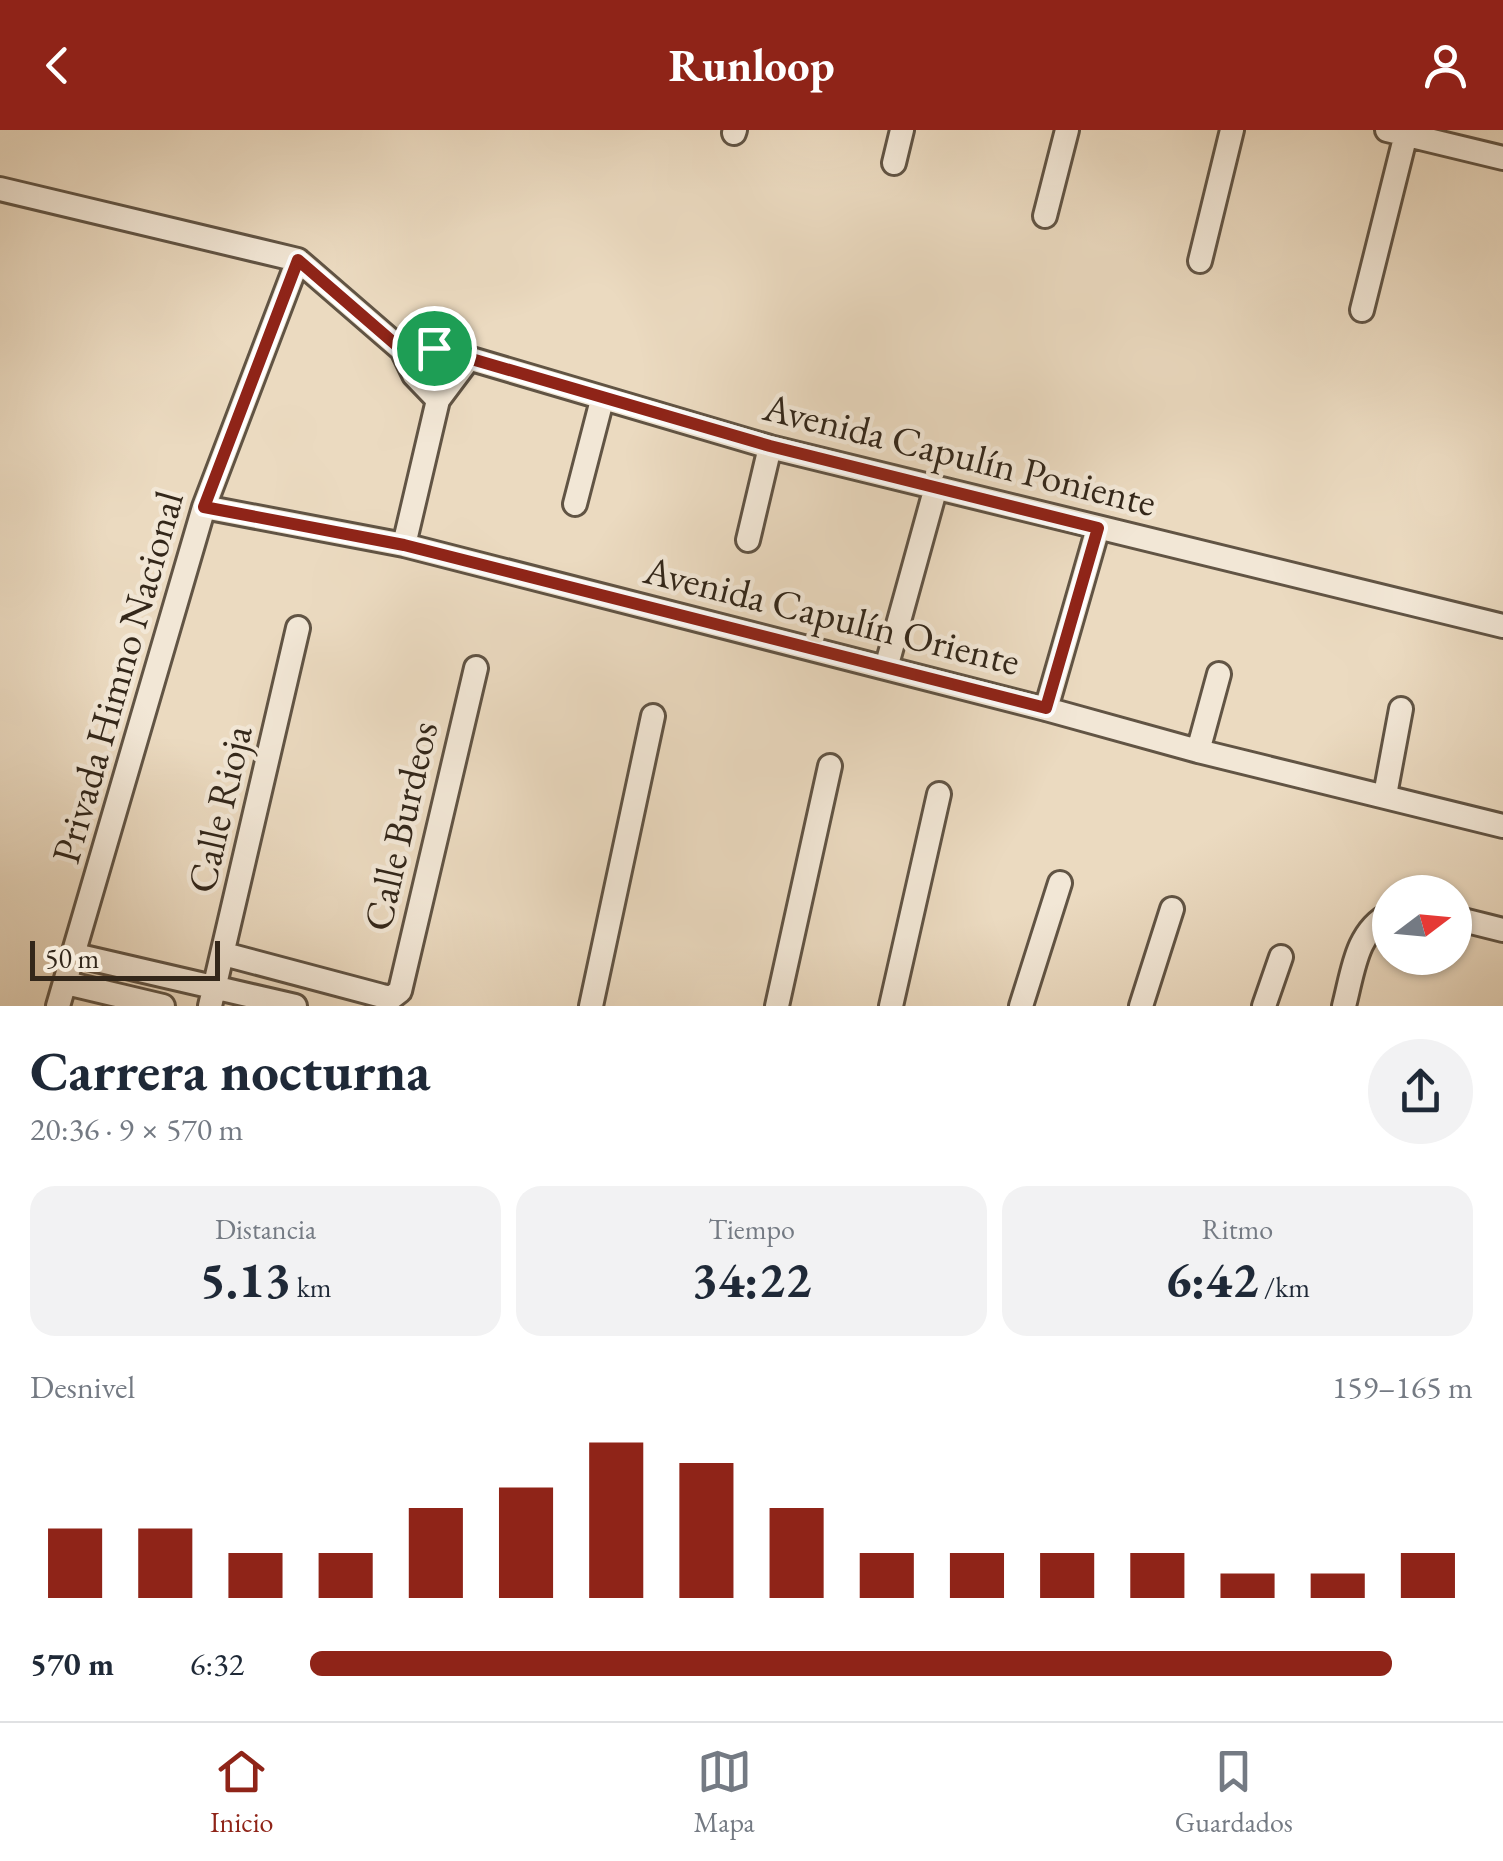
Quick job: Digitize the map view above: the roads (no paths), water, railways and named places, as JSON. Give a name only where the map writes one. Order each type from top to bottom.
[{"type":"street","points":[[894,164],[902,130]]},
{"type":"street","points":[[1046,216],[1067,130]]},
{"type":"street","points":[[1200,261],[1232,130]]},
{"type":"street","points":[[1362,310],[1400,132],[1503,158]]},
{"type":"street","points":[[0,188],[298,260],[402,350],[414,375],[438,400]]},
{"type":"street","name":"Privada Himno Nacional","points":[[58,1006],[204,507],[298,260]]},
{"type":"street","name":"Avenida Capulín Poniente","points":[[402,350],[434,348],[770,446],[1503,626]]},
{"type":"street","points":[[404,545],[438,400],[468,360]]},
{"type":"street","points":[[576,504],[602,400]]},
{"type":"street","points":[[748,540],[770,446]]},
{"type":"street","points":[[886,668],[936,487]]},
{"type":"street","name":"Avenida Capulín Oriente","points":[[204,507],[404,545],[1503,826]]},
{"type":"street","points":[[1046,708],[1098,528]]},
{"type":"street","name":"Calle Rioja","points":[[213,996],[298,628]]},
{"type":"street","name":"Calle Burdeos","points":[[224,954],[391,998],[400,991],[476,668]]},
{"type":"street","points":[[1198,751],[1219,674]]},
{"type":"street","points":[[1385,795],[1401,709]]},
{"type":"street","points":[[590,1006],[654,716]]},
{"type":"street","points":[[777,1006],[830,766]]},
{"type":"street","points":[[891,1006],[940,794]]},
{"type":"street","points":[[1021,1006],[1060,884]]},
{"type":"street","points":[[1141,1006],[1172,908]]},
{"type":"street","points":[[1472,922],[1503,930]]},
{"type":"street","points":[[1344,1006],[1364,935],[1372,928]]},
{"type":"street","points":[[74,954],[213,996],[295,1006]]},
{"type":"street","points":[[1264,1006],[1280,957]]},
{"type":"street","points":[[66,983],[163,1006]]}]
